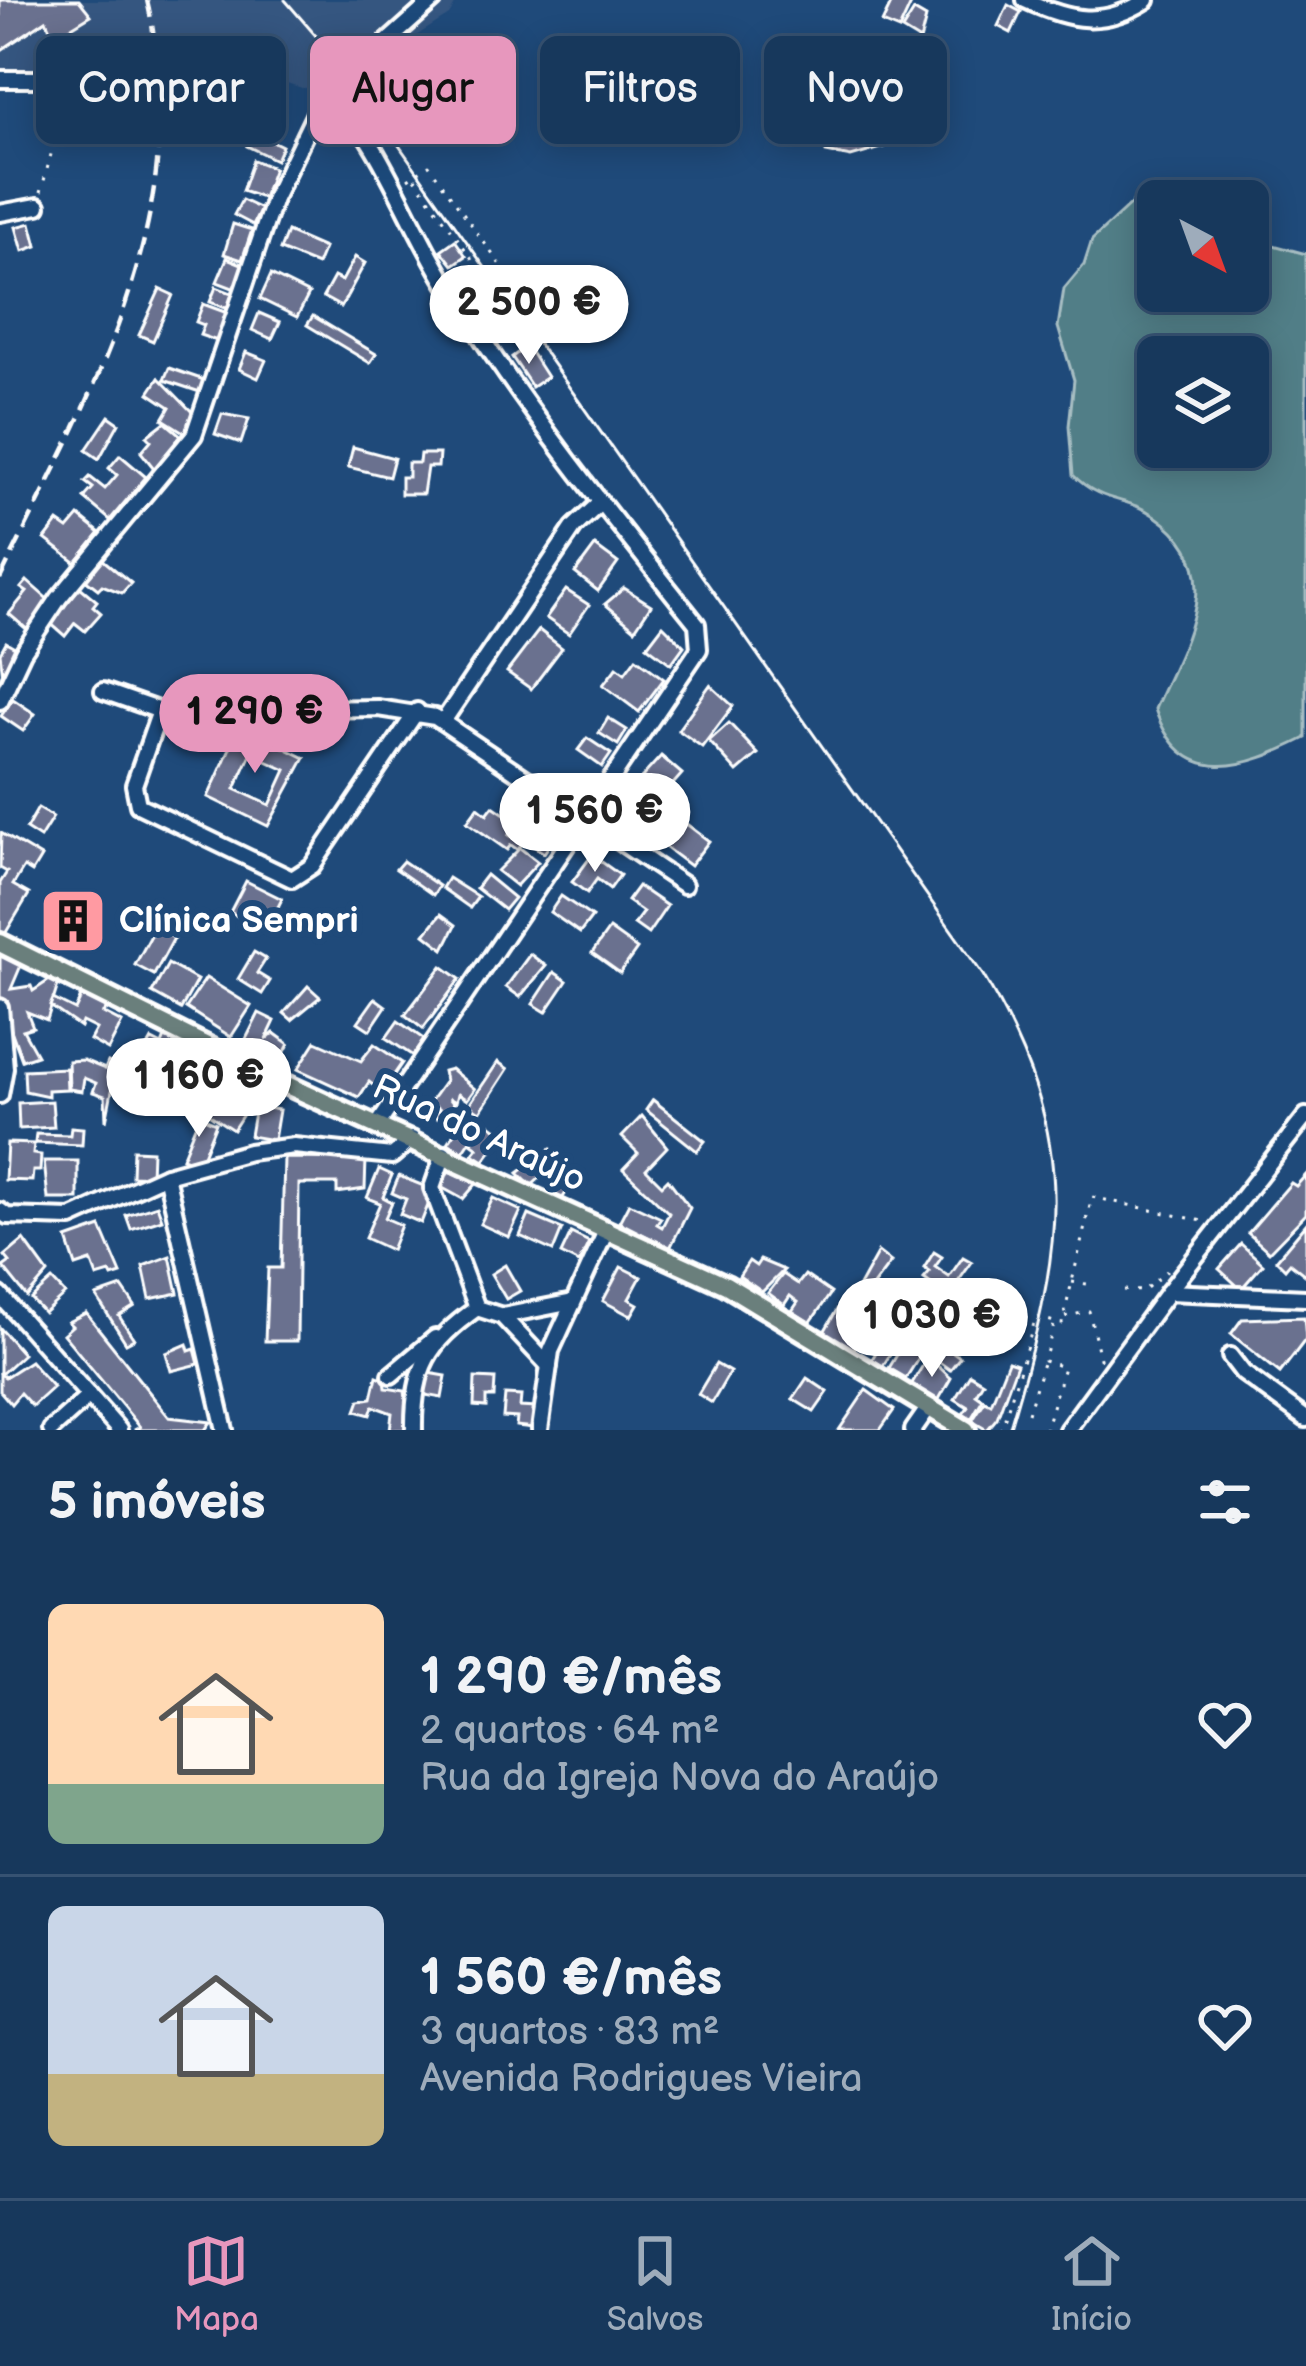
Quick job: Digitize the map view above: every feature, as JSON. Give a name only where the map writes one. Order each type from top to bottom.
[{"type":"main road","name":"Rua do Araújo","points":[[0,943],[267,1076],[379,1123],[744,1294],[966,1430]]},
{"type":"street","points":[[392,36],[434,0]]},
{"type":"street","points":[[1024,0],[1061,17],[1103,22],[1147,0]]},
{"type":"street","points":[[0,79],[36,79]]},
{"type":"street","points":[[0,701],[23,652],[59,598],[194,435],[274,199],[310,119]]},
{"type":"street","points":[[369,144],[484,339],[600,503],[697,624],[700,636],[699,650],[379,1123]]},
{"type":"street","points":[[0,213],[38,206]]},
{"type":"street","points":[[444,720],[574,527],[600,503]]},
{"type":"street","points":[[103,691],[160,711],[417,712],[444,720],[683,885]]},
{"type":"street","points":[[160,711],[134,784],[137,805],[292,879],[312,866],[417,712]]},
{"type":"street","points":[[0,1007],[5,1068],[0,1095]]},
{"type":"street","points":[[1067,1430],[1306,1116]]},
{"type":"street","points":[[2,1219],[71,1218],[204,1161],[294,1146],[392,1156],[412,1139]]},
{"type":"street","points":[[444,1154],[432,1188],[477,1308]]},
{"type":"street","points":[[166,1175],[224,1430]]},
{"type":"street","points":[[540,1430],[549,1366],[607,1229]]},
{"type":"street","points":[[1168,1292],[1306,1298]]},
{"type":"street","points":[[0,1295],[119,1430]]},
{"type":"street","points":[[477,1308],[502,1316],[574,1302]]},
{"type":"street","points":[[391,1375],[477,1308]]},
{"type":"street","points":[[502,1316],[549,1366]]},
{"type":"street","points":[[414,1430],[413,1398],[435,1338]]},
{"type":"street","points":[[1230,1356],[1243,1373],[1306,1419]]},
{"type":"street","points":[[51,1430],[89,1396]]},
{"type":"street","points":[[914,1430],[929,1407]]},
{"type":"path","points":[[38,206],[54,144]]},
{"type":"path","points":[[398,187],[429,165],[530,307],[484,339]]},
{"type":"path","points":[[413,176],[514,318]]},
{"type":"path","points":[[1001,1430],[1036,1317],[1062,1324],[1092,1197],[1220,1225]]},
{"type":"path","points":[[1124,1290],[1143,1292],[1166,1271],[1179,1278]]},
{"type":"path","points":[[1072,1282],[1094,1285]]},
{"type":"path","points":[[1063,1317],[1089,1311],[1097,1361],[1111,1369]]},
{"type":"path","points":[[1028,1413],[1055,1322]]},
{"type":"path","points":[[1043,1361],[1064,1366],[1045,1430]]},
{"type":"shaded area","points":[[0,0],[458,0],[449,15],[416,36],[310,36],[310,88],[286,83],[286,36],[36,36],[36,89],[0,77]]},
{"type":"green space","points":[[1137,203],[1137,312],[1269,312],[1269,244],[1306,254],[1306,738],[1261,758],[1218,766],[1199,762],[1167,735],[1155,709],[1195,609],[1192,560],[1179,537],[1155,516],[1095,491],[1073,475],[1069,426],[1074,380],[1058,327],[1064,289],[1084,265],[1092,240]]},
{"type":"building","points":[[0,0],[79,0],[91,15],[65,31],[50,29],[46,20],[0,51]]},
{"type":"building","points":[[893,0],[913,0],[899,30],[882,23]]},
{"type":"building","points":[[1008,5],[1021,12],[1011,33],[998,26]]},
{"type":"building","points":[[914,11],[926,18],[921,36],[902,30]]},
{"type":"building","points":[[278,144],[282,146],[276,160],[247,146]]},
{"type":"building","points":[[824,144],[885,147],[851,157],[826,152]]},
{"type":"building","points":[[253,160],[274,168],[263,198],[242,191]]},
{"type":"building","points":[[242,200],[261,209],[253,225],[234,215]]},
{"type":"building","points":[[31,223],[37,246],[23,251],[16,227]]},
{"type":"building","points":[[233,224],[252,230],[242,260],[224,254]]},
{"type":"building","points":[[287,232],[324,248],[317,265],[280,250]]},
{"type":"building","points":[[455,240],[466,256],[453,265],[441,250]]},
{"type":"building","points":[[355,257],[365,263],[341,307],[323,297],[334,277],[342,281]]},
{"type":"building","points":[[227,258],[247,266],[238,290],[217,282]]},
{"type":"building","points":[[271,275],[309,294],[297,317],[260,299]]},
{"type":"building","points":[[216,287],[237,295],[231,310],[210,302]]},
{"type":"building","points":[[160,289],[173,295],[153,341],[139,335]]},
{"type":"building","points":[[203,304],[230,314],[220,342],[200,335],[204,325],[196,322]]},
{"type":"building","points":[[259,313],[280,322],[272,339],[252,330]]},
{"type":"building","points":[[313,316],[376,354],[370,363],[307,325]]},
{"type":"building","points":[[527,346],[547,377],[532,387],[512,357]]},
{"type":"building","points":[[246,352],[266,360],[258,378],[239,369]]},
{"type":"building","points":[[169,368],[207,381],[203,393],[164,380]]},
{"type":"building","points":[[159,378],[196,416],[185,433],[163,419],[170,407],[149,393]]},
{"type":"building","points":[[222,414],[249,419],[241,443],[215,434]]},
{"type":"building","points":[[109,416],[119,423],[99,459],[86,450]]},
{"type":"building","points":[[165,422],[184,438],[157,472],[141,452],[151,440],[147,436]]},
{"type":"building","points":[[353,447],[394,458],[389,477],[348,467]]},
{"type":"building","points":[[420,454],[439,454],[438,467],[427,467],[423,494],[401,494],[401,477],[408,477],[408,463],[419,463]]},
{"type":"building","points":[[120,455],[146,477],[110,520],[84,498],[93,488],[85,482],[90,477],[105,489],[117,475],[109,468]]},
{"type":"building","points":[[79,516],[100,533],[76,563],[45,539],[58,522],[68,529]]},
{"type":"building","points":[[595,546],[618,563],[598,591],[575,573]]},
{"type":"building","points":[[102,559],[131,583],[122,593],[102,585],[98,589],[85,579]]},
{"type":"building","points":[[27,581],[53,604],[30,632],[9,614],[27,592],[21,588]]},
{"type":"building","points":[[80,587],[97,601],[93,606],[101,613],[85,631],[75,623],[65,636],[50,623]]},
{"type":"building","points":[[624,588],[651,605],[635,629],[605,604]]},
{"type":"building","points":[[566,590],[589,605],[569,634],[546,618]]},
{"type":"building","points":[[663,625],[684,646],[671,664],[647,646]]},
{"type":"building","points":[[539,630],[562,648],[531,689],[507,672]]},
{"type":"building","points":[[6,642],[22,651],[4,685],[0,653]]},
{"type":"building","points":[[636,658],[664,679],[639,712],[603,685],[617,667],[625,673]]},
{"type":"building","points":[[710,685],[733,706],[702,747],[678,730]]},
{"type":"building","points":[[13,699],[35,714],[23,731],[1,716]]},
{"type":"building","points":[[608,718],[627,730],[618,745],[599,733]]},
{"type":"building","points":[[729,723],[758,754],[737,772],[709,741]]},
{"type":"building","points":[[240,726],[305,758],[268,826],[208,797]],"holes":[[[251,754],[286,770],[270,805],[235,789]]]},
{"type":"building","points":[[587,738],[611,754],[602,767],[578,750]]},
{"type":"building","points":[[661,756],[682,774],[667,791],[663,787],[659,791],[642,777]]},
{"type":"building","points":[[634,805],[680,831],[685,823],[709,841],[690,866],[625,817]]},
{"type":"building","points":[[493,806],[518,823],[509,835],[522,844],[518,850],[511,845],[507,850],[467,822],[478,807],[487,814]]},
{"type":"building","points":[[38,808],[53,817],[40,838],[26,829]]},
{"type":"building","points":[[529,824],[553,840],[544,853],[520,837]]},
{"type":"building","points":[[1,833],[41,857],[32,872],[24,867],[13,885],[29,894],[5,934],[0,931],[0,883],[7,872],[0,868]]},
{"type":"building","points":[[520,848],[538,862],[516,886],[497,871]]},
{"type":"building","points":[[592,855],[620,875],[610,889],[597,879],[587,893],[572,882]]},
{"type":"building","points":[[403,861],[439,886],[433,895],[396,869]]},
{"type":"building","points":[[486,875],[514,898],[504,910],[476,888]]},
{"type":"building","points":[[448,878],[478,897],[470,908],[442,888]]},
{"type":"building","points":[[246,881],[282,899],[266,931],[230,912]]},
{"type":"building","points":[[638,886],[667,906],[648,934],[634,924],[643,912],[627,901]]},
{"type":"building","points":[[561,896],[592,917],[580,933],[550,912]]},
{"type":"building","name":"Clínica Sempri","points":[[72,902],[89,910],[74,940],[58,932]]},
{"type":"building","points":[[441,914],[456,925],[444,949],[425,934]]},
{"type":"building","points":[[155,928],[174,938],[154,975],[135,965]]},
{"type":"building","points":[[609,929],[637,949],[620,973],[592,953]]},
{"type":"building","points":[[254,952],[266,959],[257,973],[270,981],[262,994],[238,979]]},
{"type":"building","points":[[0,953],[22,963],[11,989],[31,986],[33,991],[51,979],[59,982],[47,1020],[27,1012],[33,1027],[23,1030],[37,1055],[22,1060],[0,1000]]},
{"type":"building","points":[[530,954],[546,966],[520,997],[506,987]]},
{"type":"building","points":[[168,964],[197,980],[181,1009],[152,993]]},
{"type":"building","points":[[442,966],[460,979],[423,1029],[405,1015]]},
{"type":"building","points":[[554,972],[567,981],[546,1012],[533,1004]]},
{"type":"building","points":[[206,978],[251,1006],[231,1037],[186,1008]]},
{"type":"building","points":[[308,986],[320,997],[292,1020],[284,1013]]},
{"type":"building","points":[[83,993],[107,1006],[103,1013],[122,1023],[108,1050],[90,1040],[96,1029],[82,1022],[80,1027],[50,1006],[53,999],[75,1010]]},
{"type":"building","points":[[375,998],[386,1006],[370,1030],[358,1022]]},
{"type":"building","points":[[259,1013],[275,1021],[266,1040],[274,1033],[289,1044],[276,1069],[240,1051]]},
{"type":"building","points":[[398,1021],[425,1040],[413,1056],[386,1038]]},
{"type":"building","points":[[166,1035],[179,1039],[171,1067],[141,1059],[152,1040],[162,1045]]},
{"type":"building","points":[[316,1041],[361,1061],[374,1044],[402,1063],[382,1092],[369,1082],[359,1097],[298,1069]]},
{"type":"building","points":[[83,1060],[105,1069],[108,1062],[117,1066],[106,1121],[105,1096],[93,1092],[96,1083],[84,1078],[82,1091],[69,1089],[68,1061]]},
{"type":"building","points":[[498,1062],[508,1069],[480,1112],[469,1105]]},
{"type":"building","points":[[66,1068],[67,1089],[48,1090],[48,1096],[25,1091],[24,1070]]},
{"type":"building","points":[[234,1068],[258,1091],[233,1130],[204,1111]]},
{"type":"building","points":[[451,1069],[475,1089],[467,1100],[458,1094],[456,1102],[449,1098],[454,1104],[442,1121],[434,1116],[439,1109],[430,1102],[445,1081],[443,1071]]},
{"type":"building","points":[[653,1100],[705,1141],[697,1151],[646,1110]]},
{"type":"building","points":[[52,1101],[54,1127],[19,1129],[18,1103]]},
{"type":"building","points":[[255,1106],[279,1110],[274,1140],[250,1136]]},
{"type":"building","points":[[199,1116],[216,1123],[199,1165],[182,1158]]},
{"type":"building","points":[[642,1116],[667,1147],[646,1169],[662,1185],[668,1179],[690,1208],[670,1248],[619,1222],[629,1203],[661,1218],[657,1224],[662,1227],[669,1213],[623,1169],[638,1153],[622,1137]]},
{"type":"building","points":[[486,1121],[504,1134],[484,1161],[473,1154],[478,1148],[471,1143]]},
{"type":"building","points":[[462,1122],[477,1131],[463,1152],[448,1143]]},
{"type":"building","points":[[71,1127],[83,1128],[82,1145],[35,1143],[36,1134],[70,1135]]},
{"type":"building","points":[[7,1143],[34,1144],[33,1154],[41,1155],[40,1171],[33,1171],[32,1181],[5,1180]]},
{"type":"building","points":[[551,1149],[561,1159],[531,1186],[518,1173]]},
{"type":"building","points":[[133,1150],[152,1151],[151,1177],[132,1176]]},
{"type":"building","points":[[284,1158],[366,1159],[365,1189],[337,1193],[337,1184],[299,1184],[297,1341],[265,1341],[268,1268],[281,1268]]},
{"type":"building","points":[[44,1161],[78,1161],[78,1199],[48,1199]]},
{"type":"building","points":[[451,1167],[477,1183],[463,1199],[439,1186]]},
{"type":"building","points":[[563,1167],[577,1176],[562,1199],[548,1190]]},
{"type":"building","points":[[379,1169],[392,1175],[383,1197],[392,1202],[385,1218],[401,1225],[391,1250],[365,1238],[380,1203],[367,1198]]},
{"type":"building","points":[[1306,1175],[1306,1214],[1269,1252],[1248,1233],[1291,1183],[1296,1186]]},
{"type":"building","points":[[399,1176],[434,1190],[421,1223],[400,1214],[406,1199],[392,1193]]},
{"type":"building","points":[[493,1198],[521,1211],[509,1237],[480,1224]]},
{"type":"building","points":[[157,1205],[162,1219],[131,1229],[126,1215]]},
{"type":"building","points":[[529,1215],[562,1229],[553,1251],[520,1236]]},
{"type":"building","points":[[1306,1224],[1305,1275],[1290,1263],[1285,1269],[1276,1260]]},
{"type":"building","points":[[101,1227],[121,1274],[112,1277],[110,1273],[97,1277],[91,1261],[76,1266],[67,1239]]},
{"type":"building","points":[[571,1233],[589,1242],[579,1263],[561,1254]]},
{"type":"building","points":[[24,1240],[48,1273],[27,1297],[3,1267],[10,1262],[5,1256]]},
{"type":"building","points":[[1241,1244],[1263,1264],[1241,1289],[1219,1269]]},
{"type":"building","points":[[878,1252],[891,1262],[873,1286],[880,1291],[867,1308],[853,1297]]},
{"type":"building","points":[[934,1252],[942,1257],[935,1267],[949,1277],[963,1257],[972,1262],[948,1296],[924,1279],[930,1272],[924,1268]]},
{"type":"building","points":[[170,1256],[178,1293],[150,1299],[143,1266]]},
{"type":"building","points":[[760,1260],[784,1270],[762,1292],[739,1276],[749,1261],[756,1266]]},
{"type":"building","points":[[505,1265],[520,1291],[506,1299],[491,1274]]},
{"type":"building","points":[[621,1267],[641,1277],[629,1299],[638,1304],[631,1316],[603,1301]]},
{"type":"building","points":[[783,1274],[798,1284],[805,1275],[831,1293],[810,1323],[792,1311],[798,1302],[790,1296],[784,1305],[768,1293]]},
{"type":"building","points":[[52,1280],[65,1294],[44,1313],[31,1299]]},
{"type":"building","points":[[122,1287],[135,1306],[119,1316],[134,1339],[126,1343],[96,1296]]},
{"type":"building","points":[[931,1300],[959,1317],[951,1329],[924,1312]]},
{"type":"building","points":[[839,1306],[865,1322],[854,1350],[824,1332]]},
{"type":"building","points":[[86,1313],[169,1417],[211,1422],[205,1430],[134,1430],[140,1427],[63,1334],[72,1326],[68,1322]]},
{"type":"building","points":[[898,1316],[909,1323],[883,1366],[872,1359]]},
{"type":"building","points":[[1304,1317],[1306,1339],[1280,1373],[1231,1334],[1242,1319]]},
{"type":"building","points":[[0,1328],[23,1354],[1,1374],[0,1373]]},
{"type":"building","points":[[906,1340],[923,1351],[906,1378],[889,1368]]},
{"type":"building","points":[[940,1343],[960,1357],[950,1370],[931,1356]]},
{"type":"building","points":[[187,1344],[189,1351],[195,1349],[199,1364],[171,1371],[166,1353]]},
{"type":"building","points":[[928,1357],[951,1378],[938,1401],[911,1385]]},
{"type":"building","points":[[30,1361],[53,1387],[32,1406],[20,1393],[11,1404],[0,1391],[0,1374],[5,1377]]},
{"type":"building","points":[[1008,1361],[1017,1364],[997,1418],[987,1430],[972,1421],[985,1401],[991,1404]]},
{"type":"building","points":[[716,1364],[730,1372],[712,1403],[698,1394]]},
{"type":"building","points":[[423,1372],[446,1376],[442,1398],[420,1394]]},
{"type":"building","points":[[970,1374],[983,1382],[976,1394],[983,1399],[971,1419],[963,1414],[968,1407],[955,1399]]},
{"type":"building","points":[[377,1376],[385,1379],[386,1388],[405,1391],[410,1430],[390,1430],[392,1413],[373,1406],[370,1415],[356,1411],[360,1400],[372,1398]]},
{"type":"building","points":[[475,1378],[495,1379],[494,1397],[486,1397],[486,1407],[474,1406]]},
{"type":"building","points":[[807,1378],[828,1392],[814,1412],[793,1399]]},
{"type":"building","points":[[866,1390],[894,1410],[880,1430],[839,1430]]},
{"type":"building","points":[[505,1395],[521,1396],[520,1407],[536,1408],[534,1428],[516,1426],[517,1418],[503,1417]]},
{"type":"tram line","points":[[285,0],[348,73],[983,975],[1015,1036],[1037,1092],[1050,1146],[1054,1198],[1042,1307],[1009,1430]]},
{"type":"railway","points":[[0,579],[100,371],[146,230],[158,156],[159,80],[147,0]]},
{"type":"place","name":"Clínica Sempri","points":[[73,921]]}]
